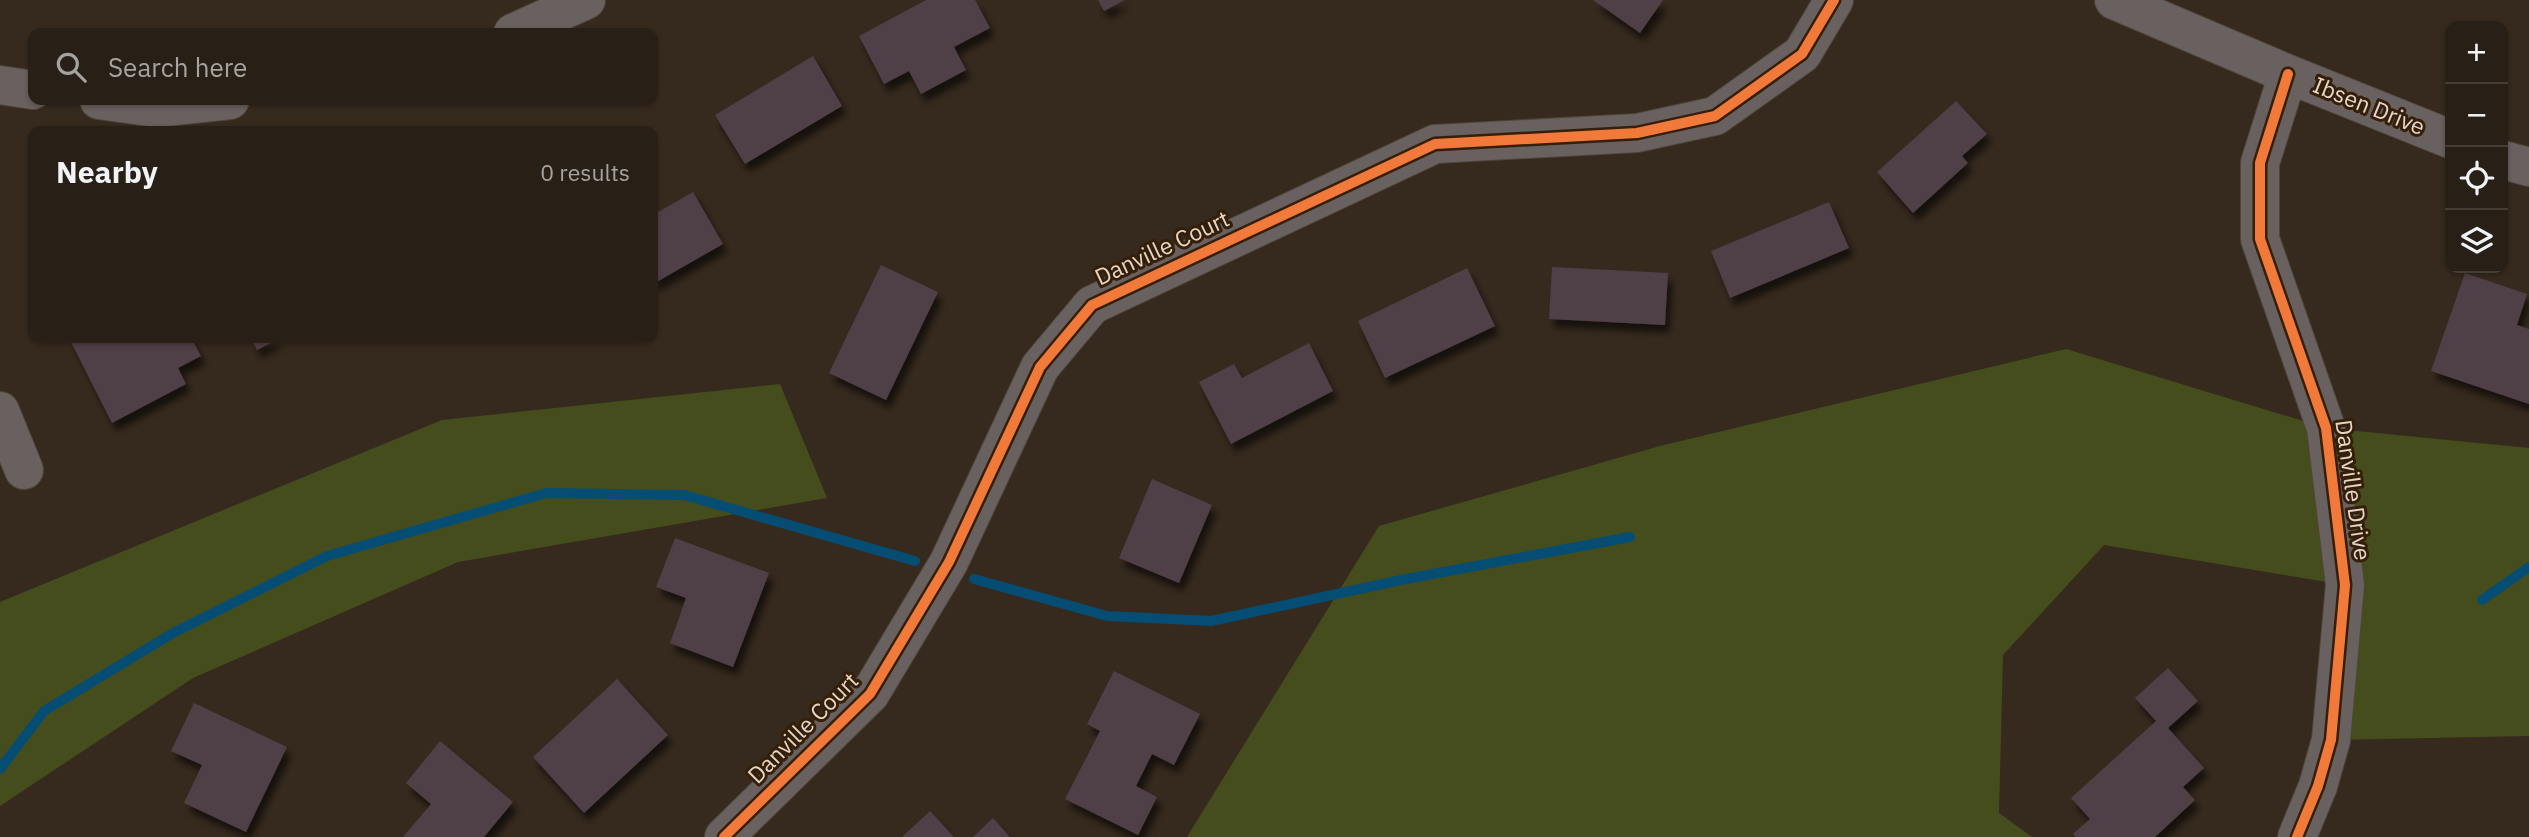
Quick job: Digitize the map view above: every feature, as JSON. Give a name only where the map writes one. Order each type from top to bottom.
[{"type":"street","points":[[524,28],[586,0]]},
{"type":"street","name":"Danville Court","points":[[724,837],[870,694],[949,562],[1040,367],[1092,304],[1435,144],[1637,133],[1715,116],[1802,54],[1833,0]]},
{"type":"street","points":[[2114,0],[2288,74]]},
{"type":"street","name":"Ibsen Drive","points":[[2288,74],[2445,137]]},
{"type":"street","name":"Danville Drive","points":[[2288,74],[2260,163],[2260,239],[2326,428],[2345,585],[2331,740],[2318,786],[2297,837]]},
{"type":"street","points":[[0,85],[28,89]]},
{"type":"street","points":[[135,105],[156,108],[184,105]]},
{"type":"street","points":[[2508,161],[2529,167]]},
{"type":"street","points":[[0,411],[24,470]]},
{"type":"green space","points":[[2066,349],[2326,428],[2529,448],[2529,736],[2331,740],[2345,585],[2104,545],[2003,655],[1999,813],[2032,837],[1187,837],[1379,526],[1660,446]]},
{"type":"green space","points":[[780,384],[827,498],[458,562],[193,678],[0,806],[0,602],[442,420]]},
{"type":"building","points":[[926,0],[975,0],[990,28],[954,47],[966,70],[921,94],[909,71],[884,84],[859,36]]},
{"type":"building","points":[[1098,0],[1125,0],[1104,11]]},
{"type":"building","points":[[1593,0],[1663,0],[1640,33]]},
{"type":"building","points":[[813,56],[842,106],[745,164],[715,115]]},
{"type":"building","points":[[1956,101],[1987,134],[1962,156],[1968,163],[1913,213],[1877,172]]},
{"type":"building","points":[[693,192],[723,244],[658,281],[658,212]]},
{"type":"building","points":[[1829,202],[1849,248],[1730,298],[1711,251]]},
{"type":"building","points":[[881,265],[938,292],[886,400],[829,373]]},
{"type":"building","points":[[1552,267],[1668,273],[1665,325],[1549,319]]},
{"type":"building","points":[[1467,268],[1495,326],[1385,378],[1358,321]]},
{"type":"building","points":[[2465,273],[2527,294],[2517,325],[2529,329],[2529,404],[2431,371]]},
{"type":"building","points":[[72,343],[194,343],[201,356],[178,368],[186,384],[112,423]]},
{"type":"building","points":[[254,343],[271,343],[257,350]]},
{"type":"building","points":[[1309,343],[1333,391],[1231,444],[1199,382],[1234,364],[1242,378]]},
{"type":"building","points":[[1152,479],[1212,505],[1179,583],[1119,558]]},
{"type":"building","points":[[675,538],[769,573],[733,667],[670,643],[686,598],[656,587]]},
{"type":"building","points":[[2168,668],[2198,701],[2168,728],[2204,768],[2183,787],[2195,800],[2155,837],[2076,837],[2073,834],[2090,819],[2071,798],[2156,721],[2135,698]]},
{"type":"building","points":[[1114,671],[1200,714],[1174,765],[1152,754],[1136,786],[1157,797],[1138,835],[1065,799],[1100,731],[1087,724]]},
{"type":"building","points":[[617,679],[668,735],[584,813],[533,757]]},
{"type":"building","points":[[194,703],[287,747],[246,832],[184,803],[202,765],[171,751]]},
{"type":"building","points":[[440,741],[513,802],[484,837],[403,837],[431,804],[406,783]]},
{"type":"building","points":[[930,811],[954,837],[902,837]]},
{"type":"building","points":[[993,818],[1010,837],[973,837]]},
{"type":"waterway","points":[[0,769],[44,711],[173,633],[327,556],[546,493],[684,495],[915,561]]},
{"type":"waterway","points":[[974,579],[1107,616],[1211,621],[1401,580],[1630,537]]},
{"type":"waterway","points":[[2482,600],[2529,567]]},
{"type":"cycle path","points":[[724,837],[870,694],[949,562],[1040,367],[1092,305],[1435,144],[1637,133],[1715,116],[1802,54],[1834,0]]},
{"type":"cycle path","points":[[2288,74],[2260,163],[2260,239],[2326,428],[2345,585],[2331,740],[2318,786],[2297,837]]}]
